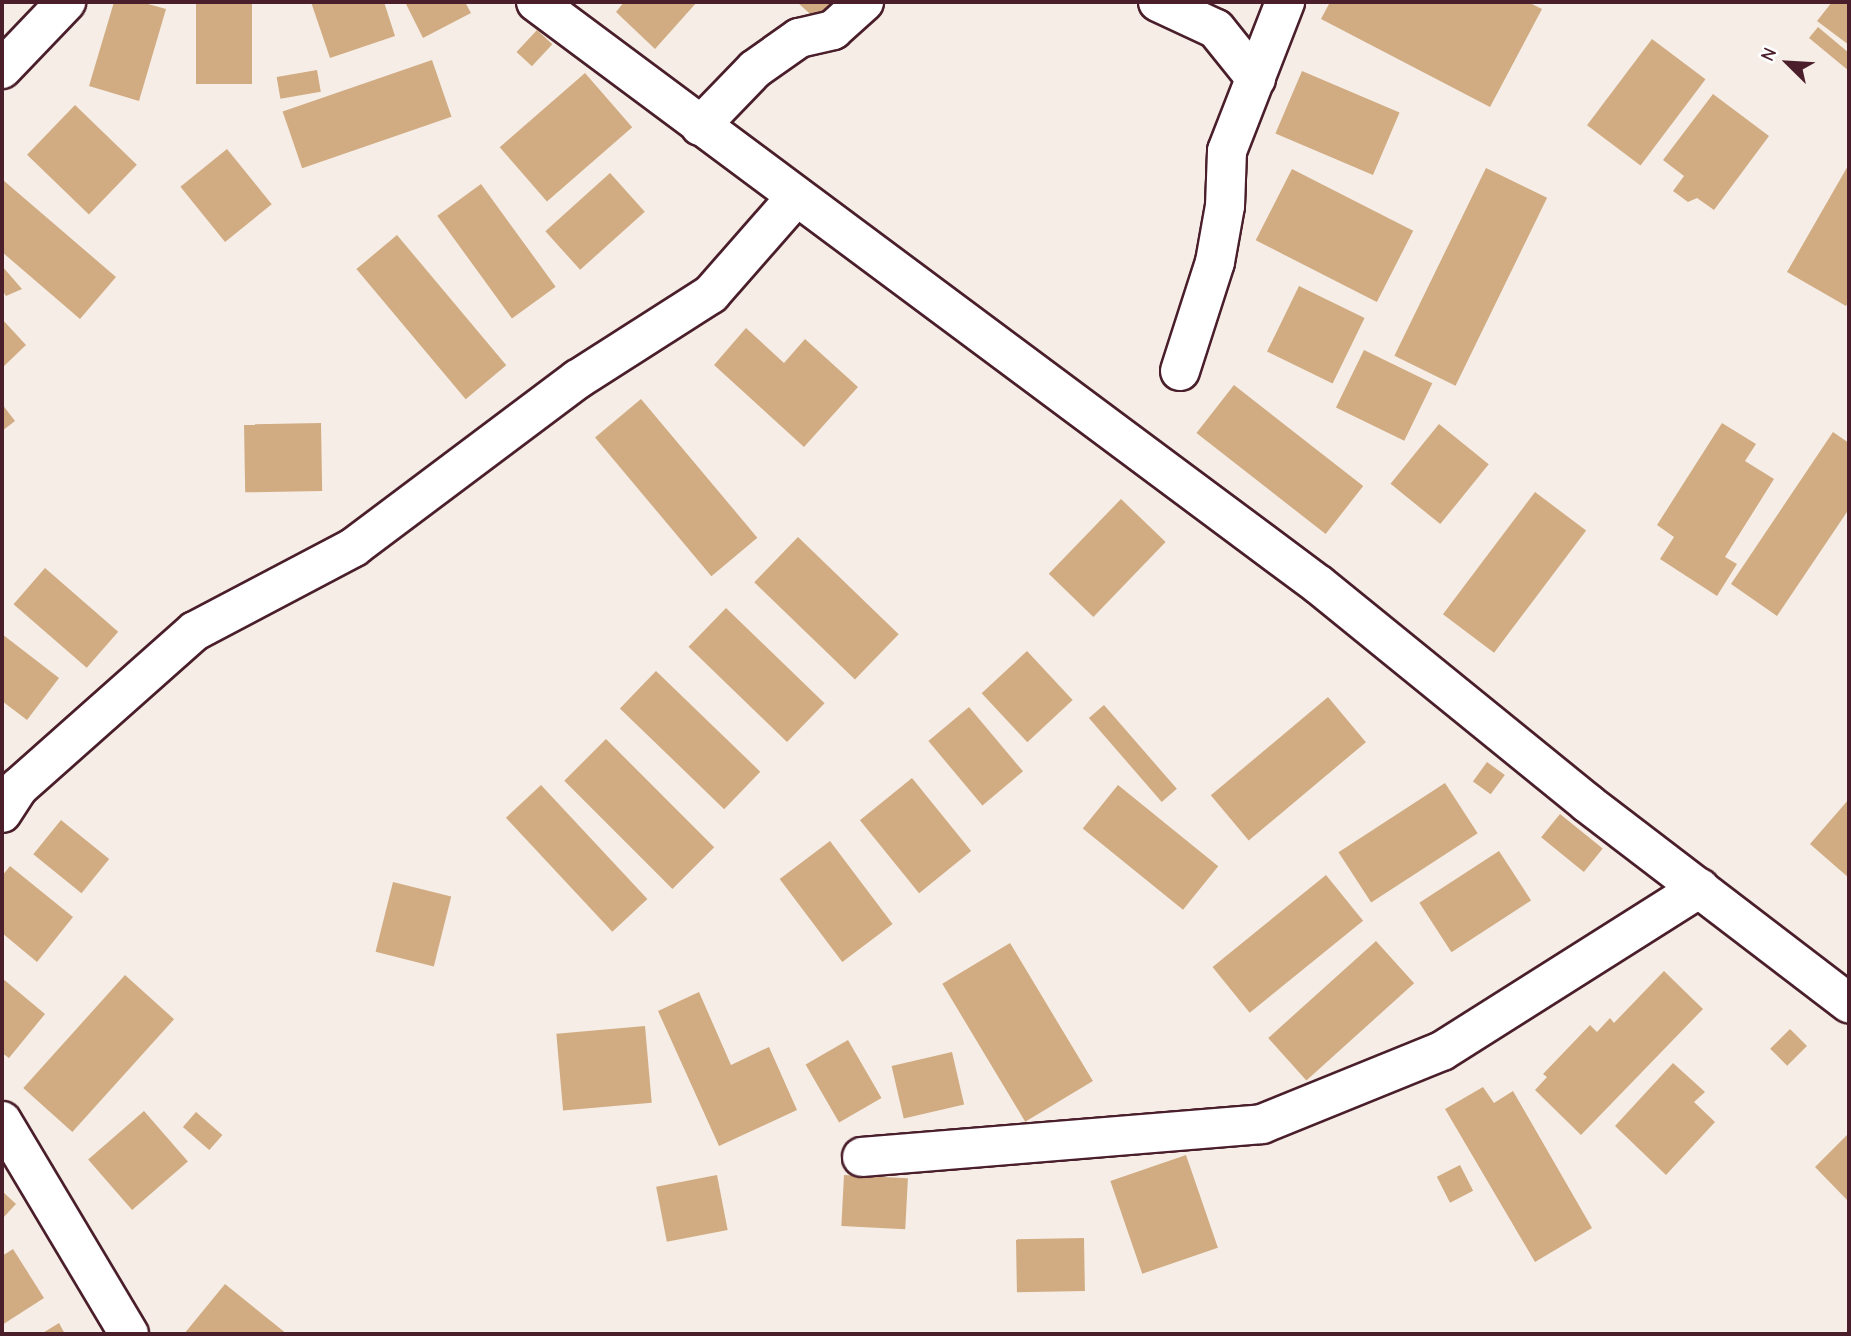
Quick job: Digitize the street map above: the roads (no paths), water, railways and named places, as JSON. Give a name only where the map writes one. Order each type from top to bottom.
[{"type":"street","points":[[2,69],[66,2]]},
{"type":"street","points":[[536,2],[1319,585],[1849,1003]]},
{"type":"street","points":[[700,126],[755,69],[799,38],[834,30],[864,2]]},
{"type":"street","points":[[1158,2],[1216,29],[1256,79]]},
{"type":"street","points":[[1180,371],[1215,262],[1225,206],[1227,151],[1285,2]]},
{"type":"street","points":[[2,813],[19,787],[195,631],[354,547],[578,379],[711,294],[796,197]]},
{"type":"street","points":[[862,1157],[1262,1124],[1442,1051],[1700,888]]},
{"type":"street","points":[[2,1121],[129,1334]]}]
